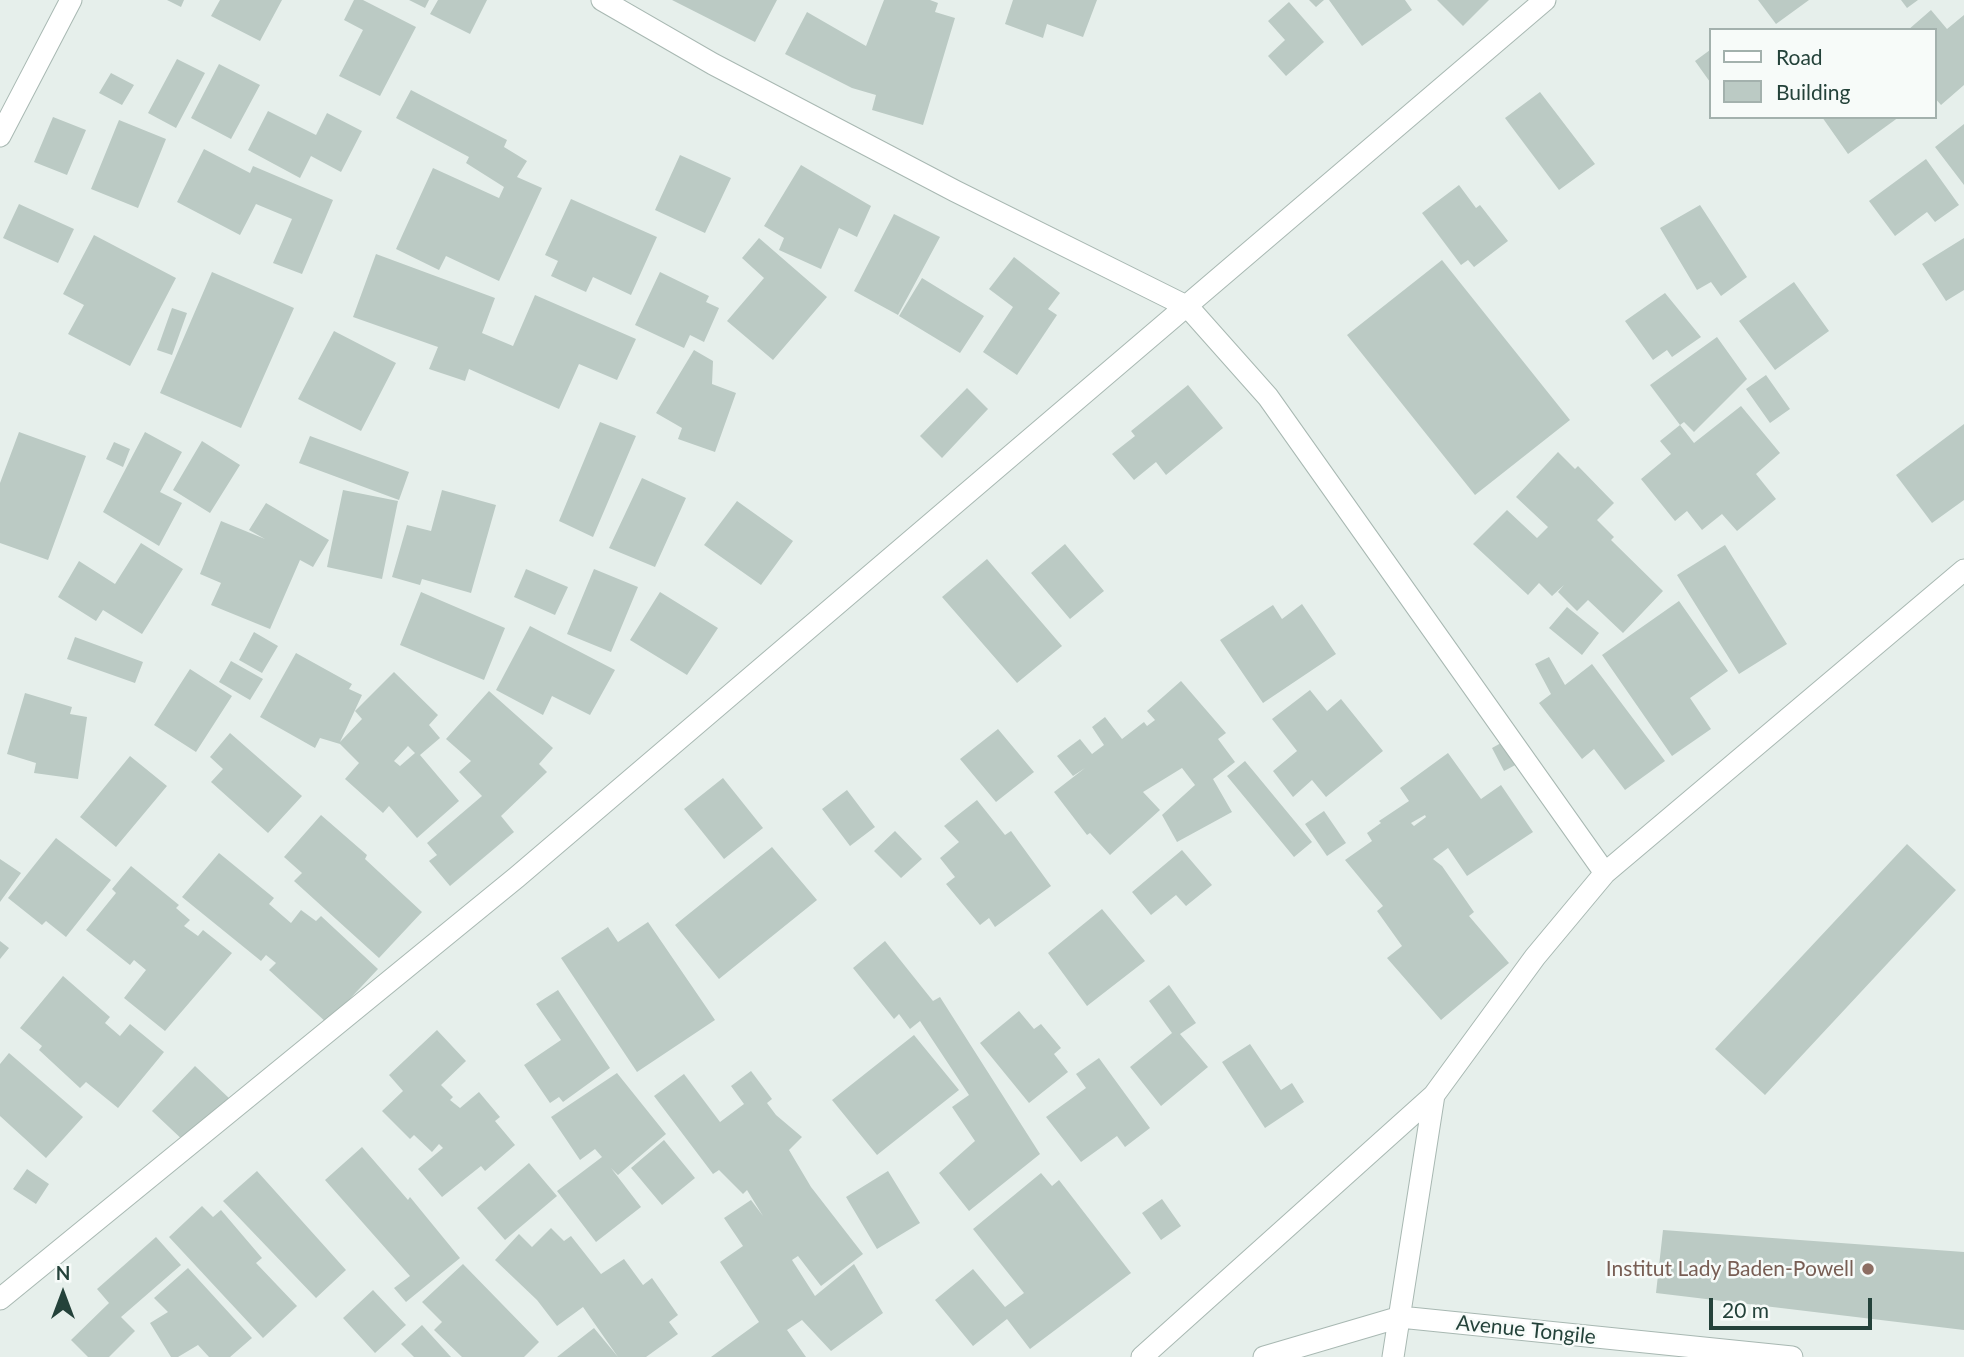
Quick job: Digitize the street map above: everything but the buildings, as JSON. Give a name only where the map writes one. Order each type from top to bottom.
[{"type":"street","points":[[0,136],[71,0]]},
{"type":"street","points":[[602,0],[713,64],[1188,307],[1268,397],[1605,873]]},
{"type":"street","points":[[0,1299],[517,877],[1545,0]]},
{"type":"street","points":[[1142,1357],[1434,1095],[1535,957],[1605,873],[1964,570]]},
{"type":"street","points":[[1393,1357],[1434,1095]]},
{"type":"street","name":"Avenue Tongile","points":[[1264,1357],[1400,1317],[1793,1357]]},
{"type":"place","name":"Institut Lady Baden-Powell","points":[[1868,1269]]}]
